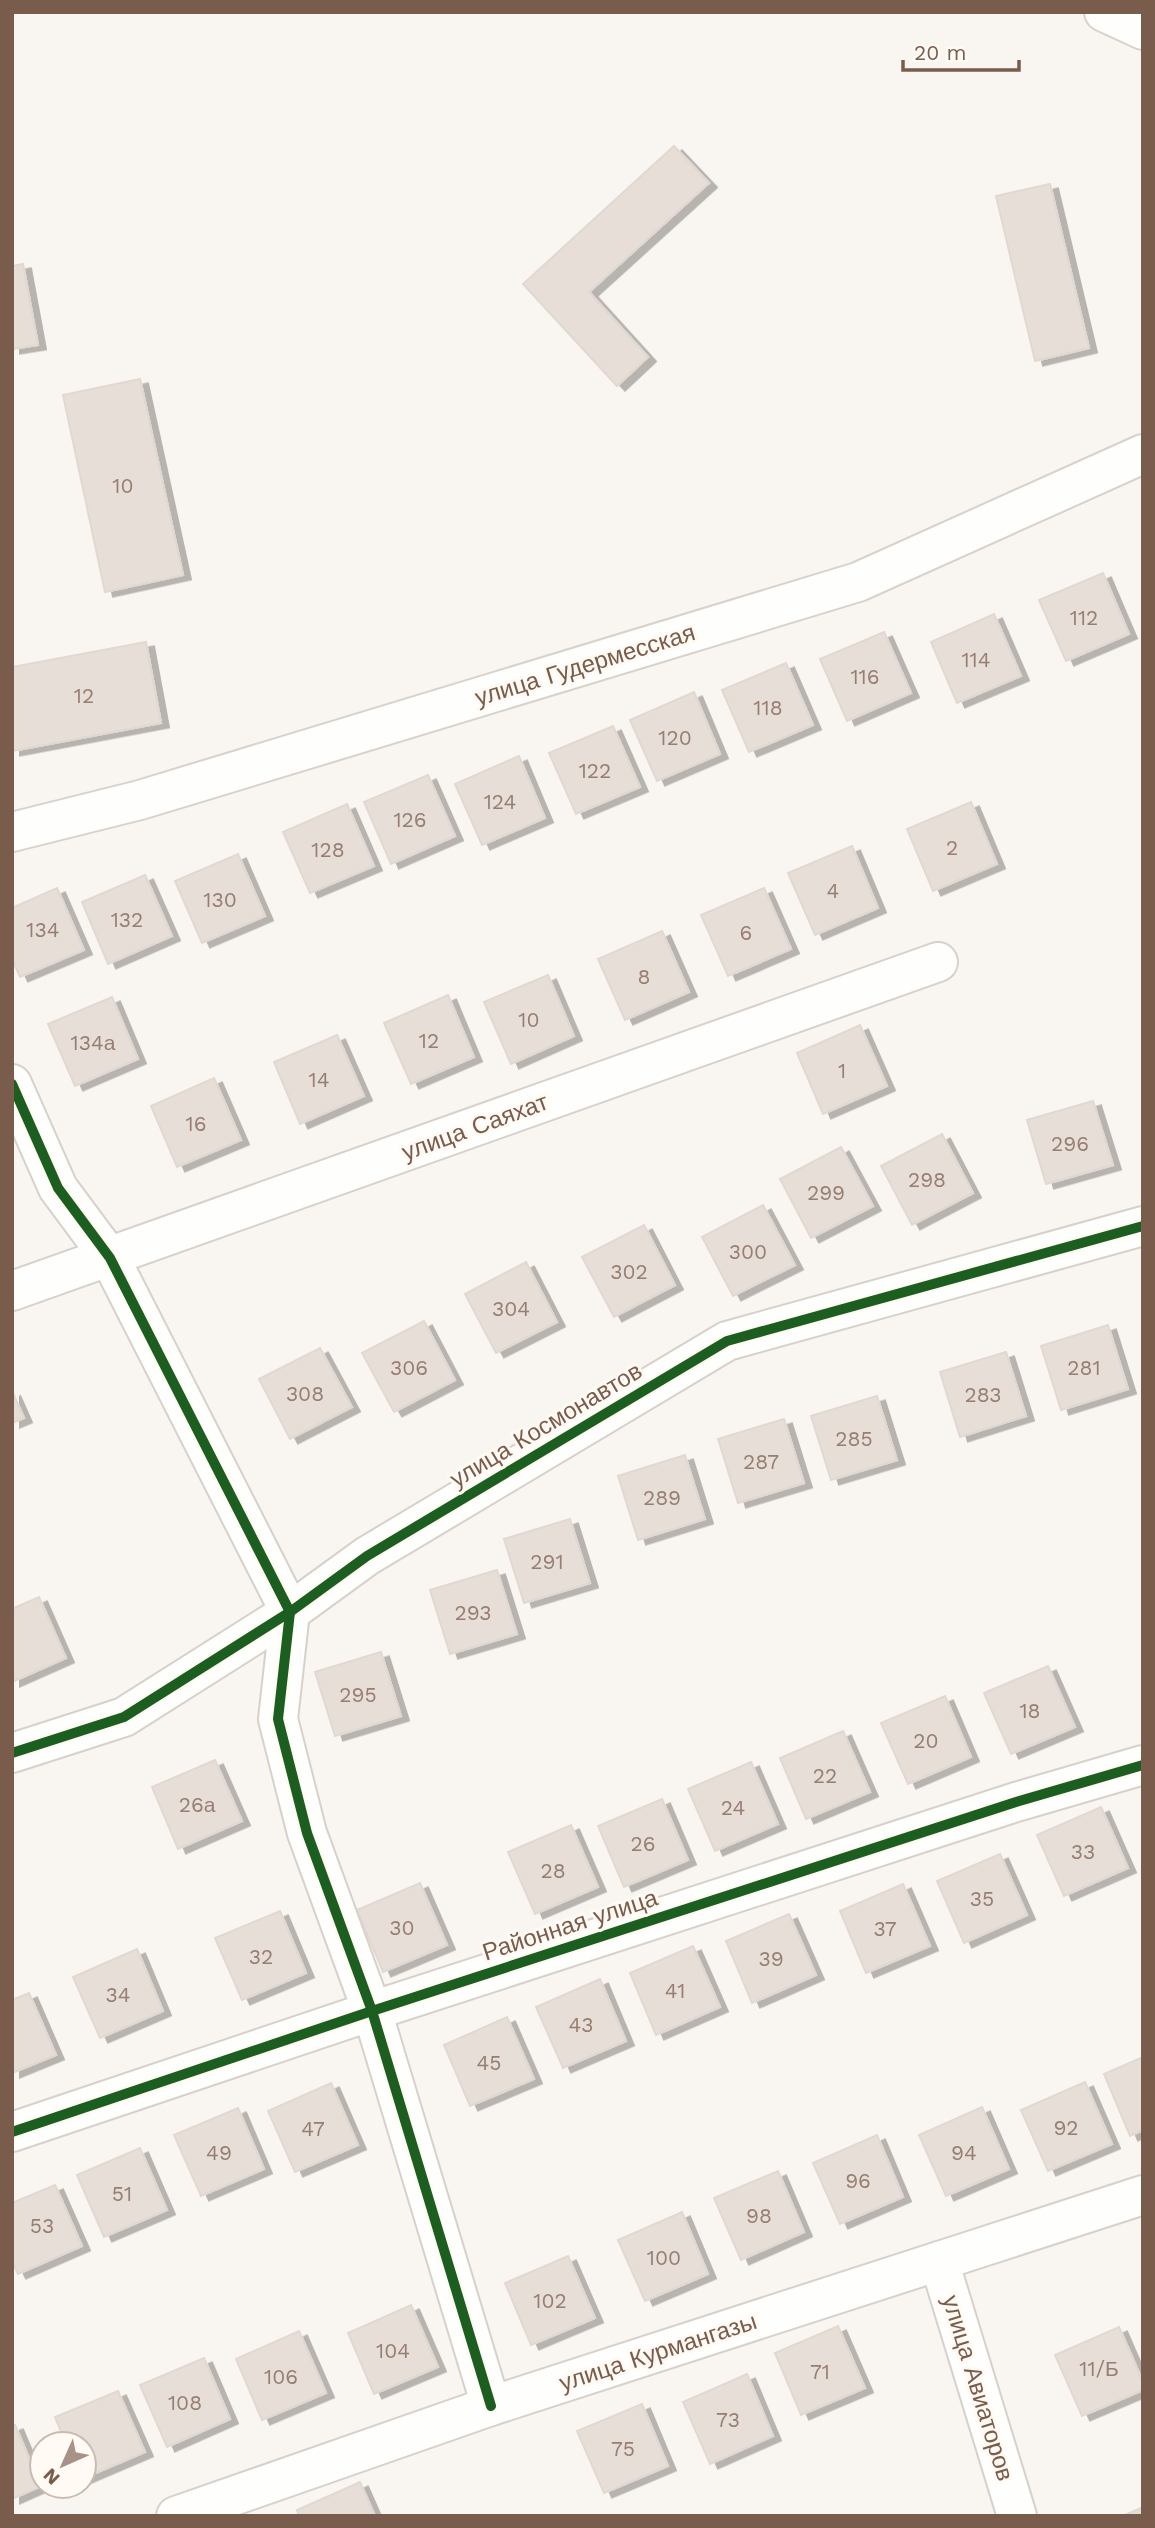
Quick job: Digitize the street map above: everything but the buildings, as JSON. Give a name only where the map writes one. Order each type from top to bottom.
[{"type":"street","points":[[1104,12],[1143,30]]},
{"type":"street","name":"улица Гудермесская","points":[[12,832],[140,800],[858,582],[1143,454]]},
{"type":"street","name":"улица Саяхат","points":[[12,1291],[938,962]]},
{"type":"street","points":[[12,1084],[58,1188],[110,1258],[290,1612],[278,1719],[307,1833],[372,2011],[491,2406]]},
{"type":"street","name":"улица Космонавтов","points":[[12,1753],[124,1717],[290,1612],[367,1556],[727,1341],[1143,1226]]},
{"type":"street","name":"Районная улица","points":[[12,2132],[372,2011],[1016,1802],[1143,1765]]},
{"type":"street","name":"улица Курмангазы","points":[[176,2516],[491,2406],[1143,2195]]},
{"type":"street","name":"улица Авиаторов","points":[[939,2261],[1017,2516]]},
{"type":"cycle path","points":[[12,1084],[58,1188],[110,1258],[290,1612],[278,1719],[307,1833],[372,2011],[491,2406]]},
{"type":"cycle path","points":[[12,1753],[124,1717],[290,1612],[367,1556],[727,1341],[1143,1226]]},
{"type":"cycle path","points":[[12,2132],[372,2011],[1016,1802],[1143,1765]]}]
